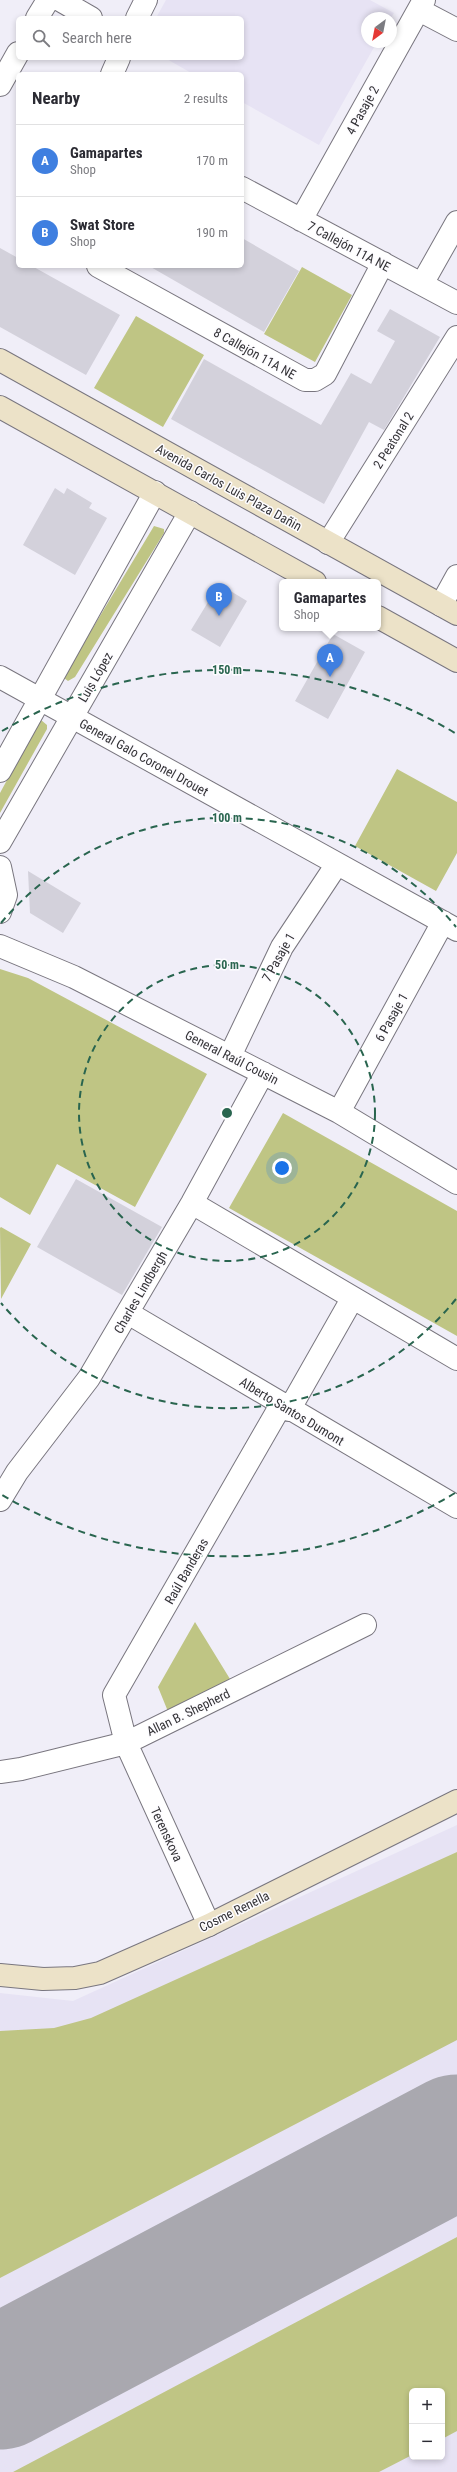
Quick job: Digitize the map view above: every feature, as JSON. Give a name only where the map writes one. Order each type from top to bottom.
[{"type":"main road","name":"Avenida Carlos Luis Plaza Dañin","points":[[0,360],[449,610]]},
{"type":"main road","points":[[0,407],[310,579]]},
{"type":"main road","points":[[381,619],[457,661]]},
{"type":"main road","name":"Cosme Renella","points":[[0,1976],[43,1979],[75,1978],[100,1973],[209,1925],[457,1801]]},
{"type":"street","points":[[39,16],[48,0]]},
{"type":"street","points":[[60,0],[88,16]]},
{"type":"street","points":[[139,16],[146,0]]},
{"type":"street","points":[[421,5],[457,30]]},
{"type":"street","name":"4 Pasaje 2","points":[[300,220],[421,5]]},
{"type":"street","points":[[0,85],[16,57]]},
{"type":"street","points":[[113,72],[118,60]]},
{"type":"street","name":"7 Callejón 11A NE","points":[[244,189],[457,303]]},
{"type":"street","points":[[422,284],[457,222]]},
{"type":"street","name":"8 Callejón 11A NE","points":[[102,268],[305,380],[315,380],[325,374],[383,263]]},
{"type":"street","name":"2 Peatonal 2","points":[[328,543],[457,337]]},
{"type":"street","points":[[0,771],[155,492]]},
{"type":"street","name":"Luis López","points":[[0,842],[190,512]]},
{"type":"street","points":[[449,610],[457,576]]},
{"type":"street","name":"General Galo Coronel Drouet","points":[[0,677],[450,926]]},
{"type":"street","name":"7 Pasaje 1","points":[[230,1056],[282,947],[337,864]]},
{"type":"street","points":[[0,867],[6,895],[0,912]]},
{"type":"street","name":"6 Pasaje 1","points":[[339,1112],[450,926]]},
{"type":"street","name":"General Raúl Cousin","points":[[0,946],[74,977],[339,1112],[457,1183]]},
{"type":"street","name":"Charles Lindbergh","points":[[0,1500],[17,1472],[89,1378],[192,1203],[263,1073]]},
{"type":"street","points":[[192,1203],[457,1359]]},
{"type":"street","name":"Raúl Banderas","points":[[126,1743],[114,1695],[285,1407],[352,1298]]},
{"type":"street","name":"Alberto Santos Dumont","points":[[128,1313],[285,1407],[457,1507]]},
{"type":"street","name":"Allan B. Shepherd","points":[[0,1772],[21,1769],[126,1743],[365,1625]]},
{"type":"street","name":"Terenskova","points":[[126,1743],[209,1925]]},
{"type":"shaded area","points":[[166,0],[370,0],[392,12],[361,12],[361,48],[374,48],[319,145],[244,103],[244,72],[190,72],[168,60],[244,60],[244,16],[157,16]]},
{"type":"shaded area","points":[[457,1825],[457,2472],[0,2472],[0,1993],[73,2001]]},
{"type":"green space","points":[[302,267],[352,295],[315,362],[264,334]]},
{"type":"green space","points":[[136,316],[204,355],[163,427],[94,388]]},
{"type":"green space","points":[[154,526],[164,529],[164,533],[75,677],[68,681],[64,678],[67,671]]},
{"type":"green space","points":[[41,720],[47,725],[47,729],[0,813],[0,793],[39,721]]},
{"type":"green space","points":[[397,769],[457,802],[457,853],[436,891],[355,846]]},
{"type":"green space","points":[[0,969],[28,978],[207,1074],[135,1207],[57,1164],[30,1215],[0,1197]]},
{"type":"green space","points":[[283,1113],[457,1211],[457,1336],[229,1208]]},
{"type":"green space","points":[[1,1227],[31,1244],[1,1299],[0,1228]]},
{"type":"green space","points":[[195,1622],[230,1679],[169,1714],[158,1687]]},
{"type":"green space","points":[[457,1852],[457,2040],[0,2278],[0,2031],[54,2028],[91,2018]]},
{"type":"green space","points":[[457,2237],[457,2431],[445,2437],[445,2388],[409,2388],[409,2457],[379,2472],[13,2472]]},
{"type":"building","points":[[244,239],[299,271],[264,332],[152,268],[244,268]]},
{"type":"building","points":[[0,248],[16,257],[16,268],[36,268],[120,315],[86,375],[0,327]]},
{"type":"building","points":[[390,309],[440,337],[384,430],[369,422],[324,504],[171,419],[204,359],[321,425],[351,373],[371,384],[395,341],[377,331]]},
{"type":"building","points":[[55,488],[64,494],[67,488],[92,503],[89,508],[107,518],[75,575],[23,545]]},
{"type":"building","points":[[219,584],[247,601],[220,647],[191,630]]},
{"type":"building","points":[[333,634],[365,652],[328,719],[295,701]]},
{"type":"building","points":[[28,871],[81,903],[63,933],[30,913]]},
{"type":"building","points":[[76,1179],[162,1227],[122,1295],[37,1247]]},
{"type":"taxiway","points":[[433,2154],[457,2145]]},
{"type":"runway","points":[[0,2383],[457,2141]]},
{"type":"place","name":"Swat Store","points":[[219,616]]},
{"type":"place","name":"Gamapartes","points":[[330,677]]}]
